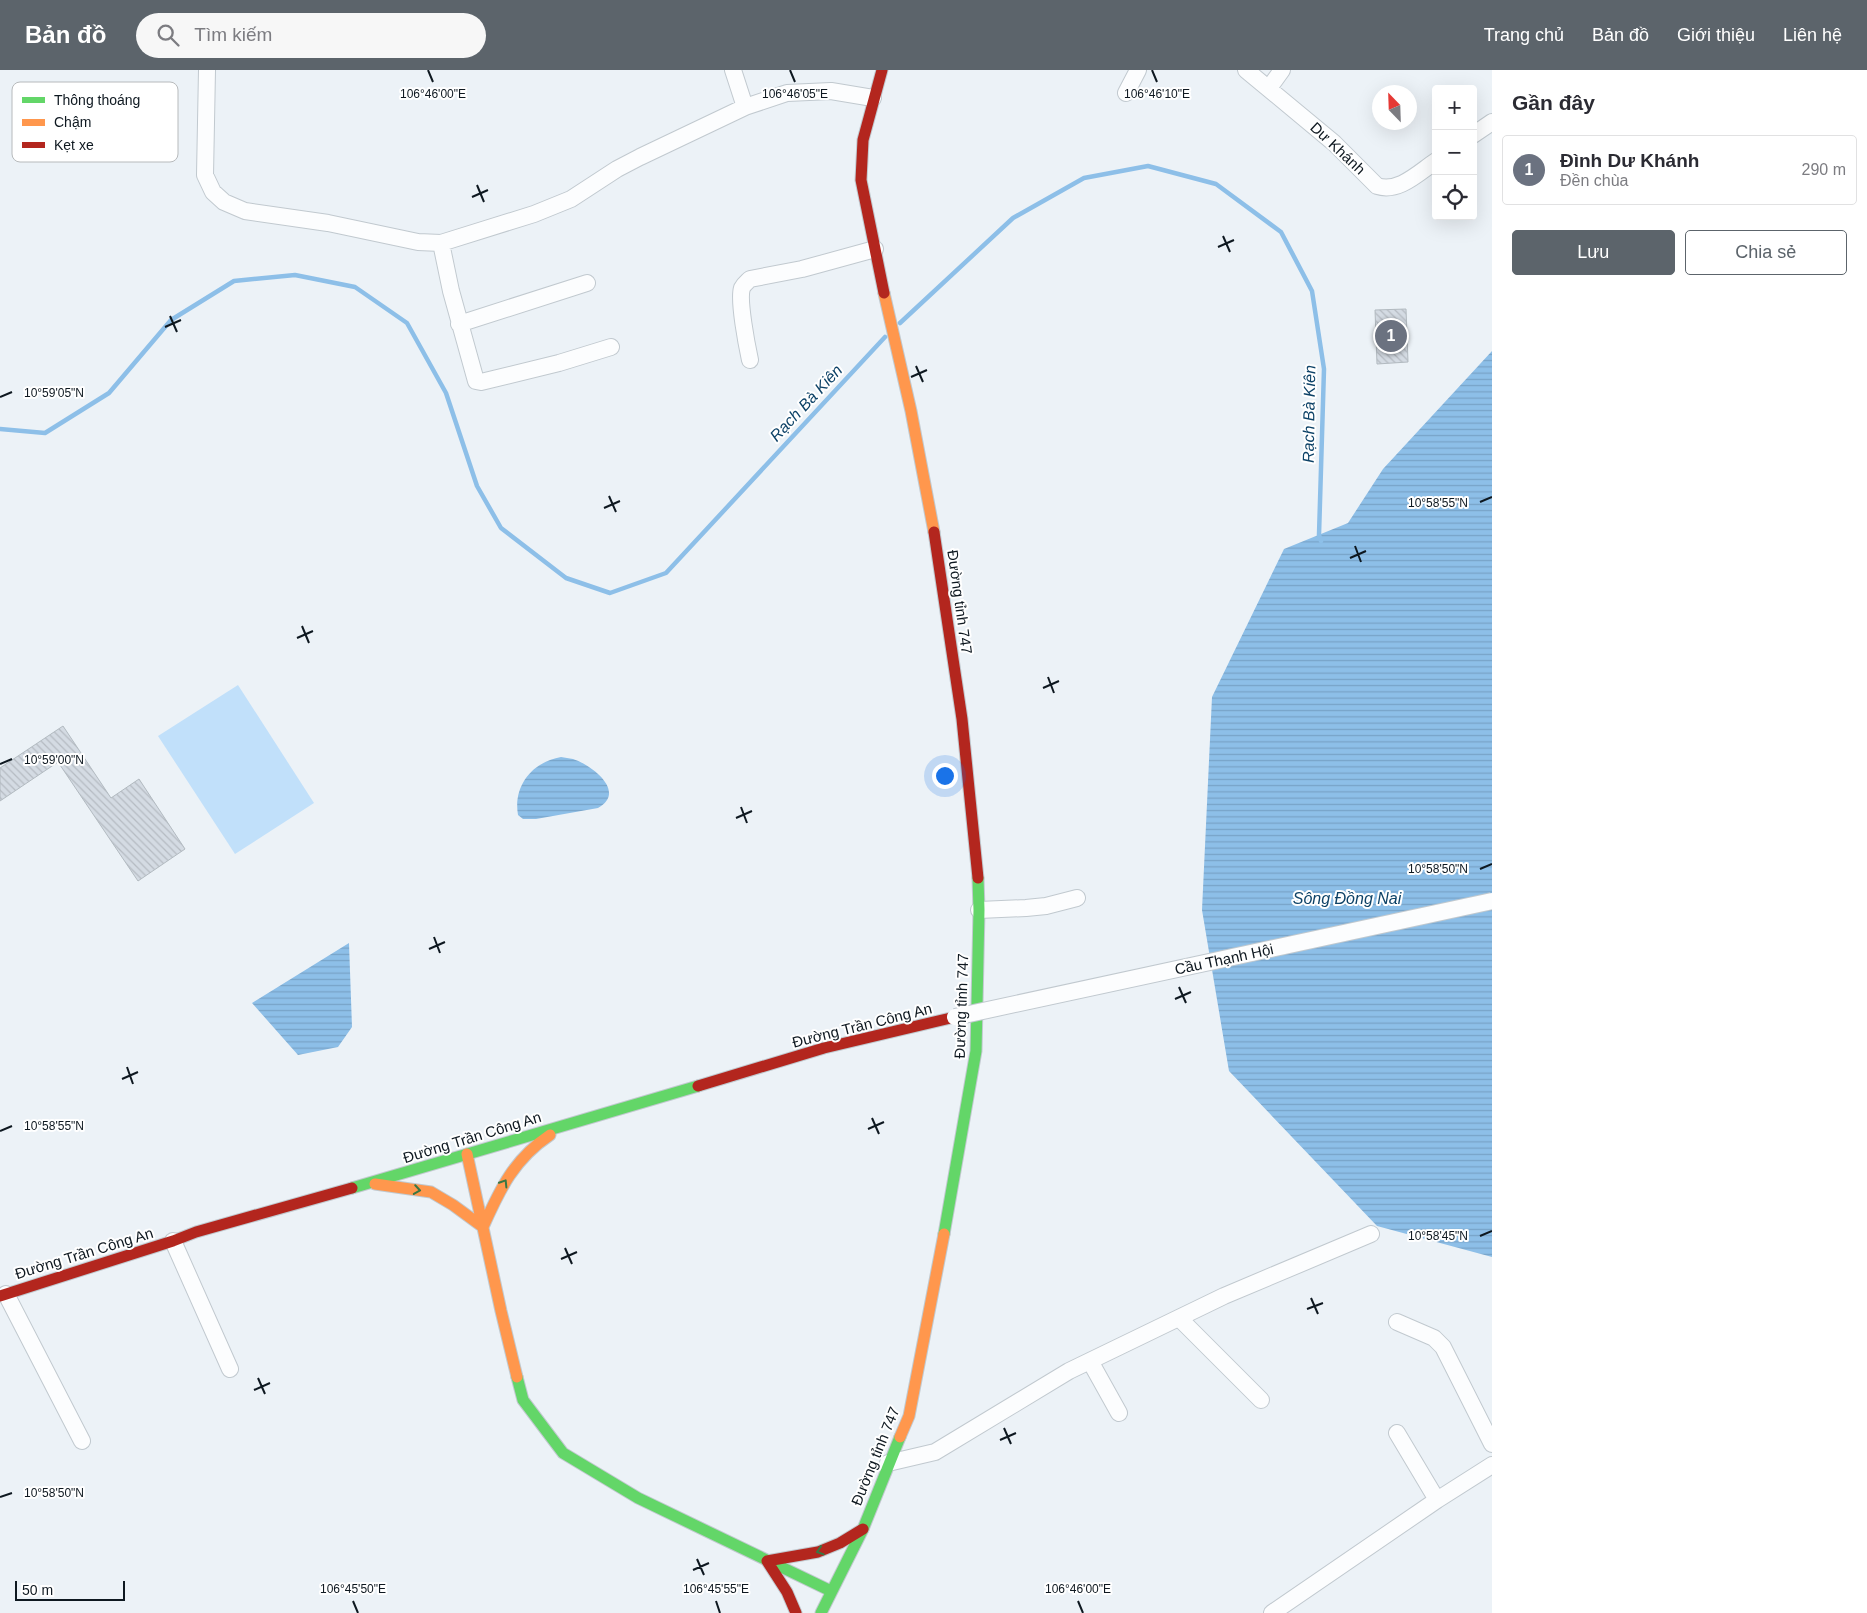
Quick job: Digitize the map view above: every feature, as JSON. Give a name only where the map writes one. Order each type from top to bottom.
[{"type":"street","points":[[207,70],[205,175],[213,192],[224,202],[245,211],[328,223],[418,242],[442,243],[534,214],[571,199],[624,165],[745,107],[787,93],[831,91],[873,98]]},
{"type":"street","points":[[733,70],[745,107]]},
{"type":"street","points":[[750,360],[741,290],[750,279],[876,256],[861,180],[863,140],[882,70]]},
{"type":"street","points":[[1126,93],[1138,70]]},
{"type":"street","name":"Dư Khánh","points":[[1246,70],[1334,142],[1377,186],[1387,189],[1402,184],[1432,164]]},
{"type":"street","points":[[1269,88],[1282,70]]},
{"type":"street","points":[[1477,132],[1492,122]]},
{"type":"street","points":[[442,243],[460,324],[476,381],[481,382],[559,363],[611,347]]},
{"type":"street","name":"Đường tỉnh 747","points":[[821,1613],[863,1528],[888,1463],[909,1416],[944,1236],[976,1051],[979,910],[977,858],[962,719],[938,553],[910,411],[876,256]]},
{"type":"street","points":[[460,324],[587,283]]},
{"type":"street","points":[[979,910],[1046,906],[1077,898]]},
{"type":"street","name":"Cầu Thạnh Hội","points":[[955,1017],[1492,901]]},
{"type":"street","name":"Đường Trần Công An","points":[[3,1295],[196,1232],[369,1183],[824,1048],[955,1017]]},
{"type":"street","points":[[483,1227],[499,1190],[518,1160],[536,1143],[567,1124]]},
{"type":"street","points":[[467,1154],[501,1311],[523,1400],[563,1453],[638,1498],[831,1591]]},
{"type":"street","points":[[369,1183],[431,1192],[454,1205],[483,1227]]},
{"type":"street","points":[[888,1463],[935,1452],[1069,1371],[1224,1296],[1371,1234]]},
{"type":"street","points":[[172,1241],[230,1369]]},
{"type":"street","points":[[3,1295],[82,1441]]},
{"type":"street","points":[[1180,1318],[1261,1400]]},
{"type":"street","points":[[1398,1322],[1434,1338],[1442,1347],[1492,1444]]},
{"type":"street","points":[[1090,1361],[1119,1413]]},
{"type":"street","points":[[1397,1433],[1437,1500]]},
{"type":"street","points":[[1272,1613],[1437,1500],[1492,1466]]},
{"type":"street","points":[[767,1561],[818,1552],[840,1543],[863,1528]]},
{"type":"street","points":[[767,1561],[787,1592],[796,1613]]},
{"type":"shaded area","points":[[238,685],[314,803],[235,854],[158,736]]},
{"type":"water","name":"Sông Đồng Nai","points":[[1492,351],[1492,1257],[1377,1226],[1229,1071],[1202,910],[1212,697],[1284,549],[1348,523],[1383,469]]},
{"type":"water","points":[[561,757],[581,762],[604,780],[609,794],[606,802],[598,808],[536,819],[523,819],[518,815],[517,804],[522,785],[533,770],[541,764]]},
{"type":"water","points":[[349,943],[352,1027],[338,1047],[298,1055],[252,1003]]},
{"type":"building","points":[[1406,309],[1408,362],[1377,364],[1375,310]]},
{"type":"building","points":[[63,726],[111,798],[139,779],[185,849],[138,881],[58,762],[0,801],[0,768]]},
{"type":"waterway","name":"Rạch Bà Kiên","points":[[900,323],[1013,218],[1084,178],[1148,166],[1216,184],[1281,232],[1312,291],[1324,369],[1319,535],[1321,541]]},
{"type":"waterway","name":"Rạch Bà Kiên","points":[[0,429],[45,433],[109,393],[171,320],[234,281],[295,275],[355,287],[407,323],[446,393],[477,486],[501,528],[566,578],[610,593],[666,573],[885,337]]},
{"type":"traffic: fast","points":[[944,1234],[976,1051],[978,878]]},
{"type":"traffic: fast","points":[[352,1188],[698,1086]]},
{"type":"traffic: fast","points":[[517,1377],[523,1400],[563,1453],[638,1498],[831,1591]]},
{"type":"traffic: fast","points":[[821,1613],[863,1529],[900,1437]]},
{"type":"traffic: slow","points":[[884,293],[911,411],[934,532]]},
{"type":"traffic: slow","points":[[375,1184],[431,1192],[483,1227],[502,1188],[517,1165],[537,1144],[550,1135]]},
{"type":"traffic: slow","points":[[467,1154],[517,1377]]},
{"type":"traffic: slow","points":[[900,1437],[909,1416],[944,1234]]},
{"type":"traffic: jam","points":[[882,70],[863,140],[861,180],[884,293]]},
{"type":"traffic: jam","points":[[934,532],[962,719],[978,878]]},
{"type":"traffic: jam","points":[[698,1086],[824,1048],[955,1017]]},
{"type":"traffic: jam","points":[[0,1296],[196,1232],[352,1188]]},
{"type":"traffic: jam","points":[[796,1613],[787,1592],[767,1561],[818,1552],[840,1543],[863,1529]]},
{"type":"place","name":"Đình Dư Khánh","points":[[1391,336]]}]
